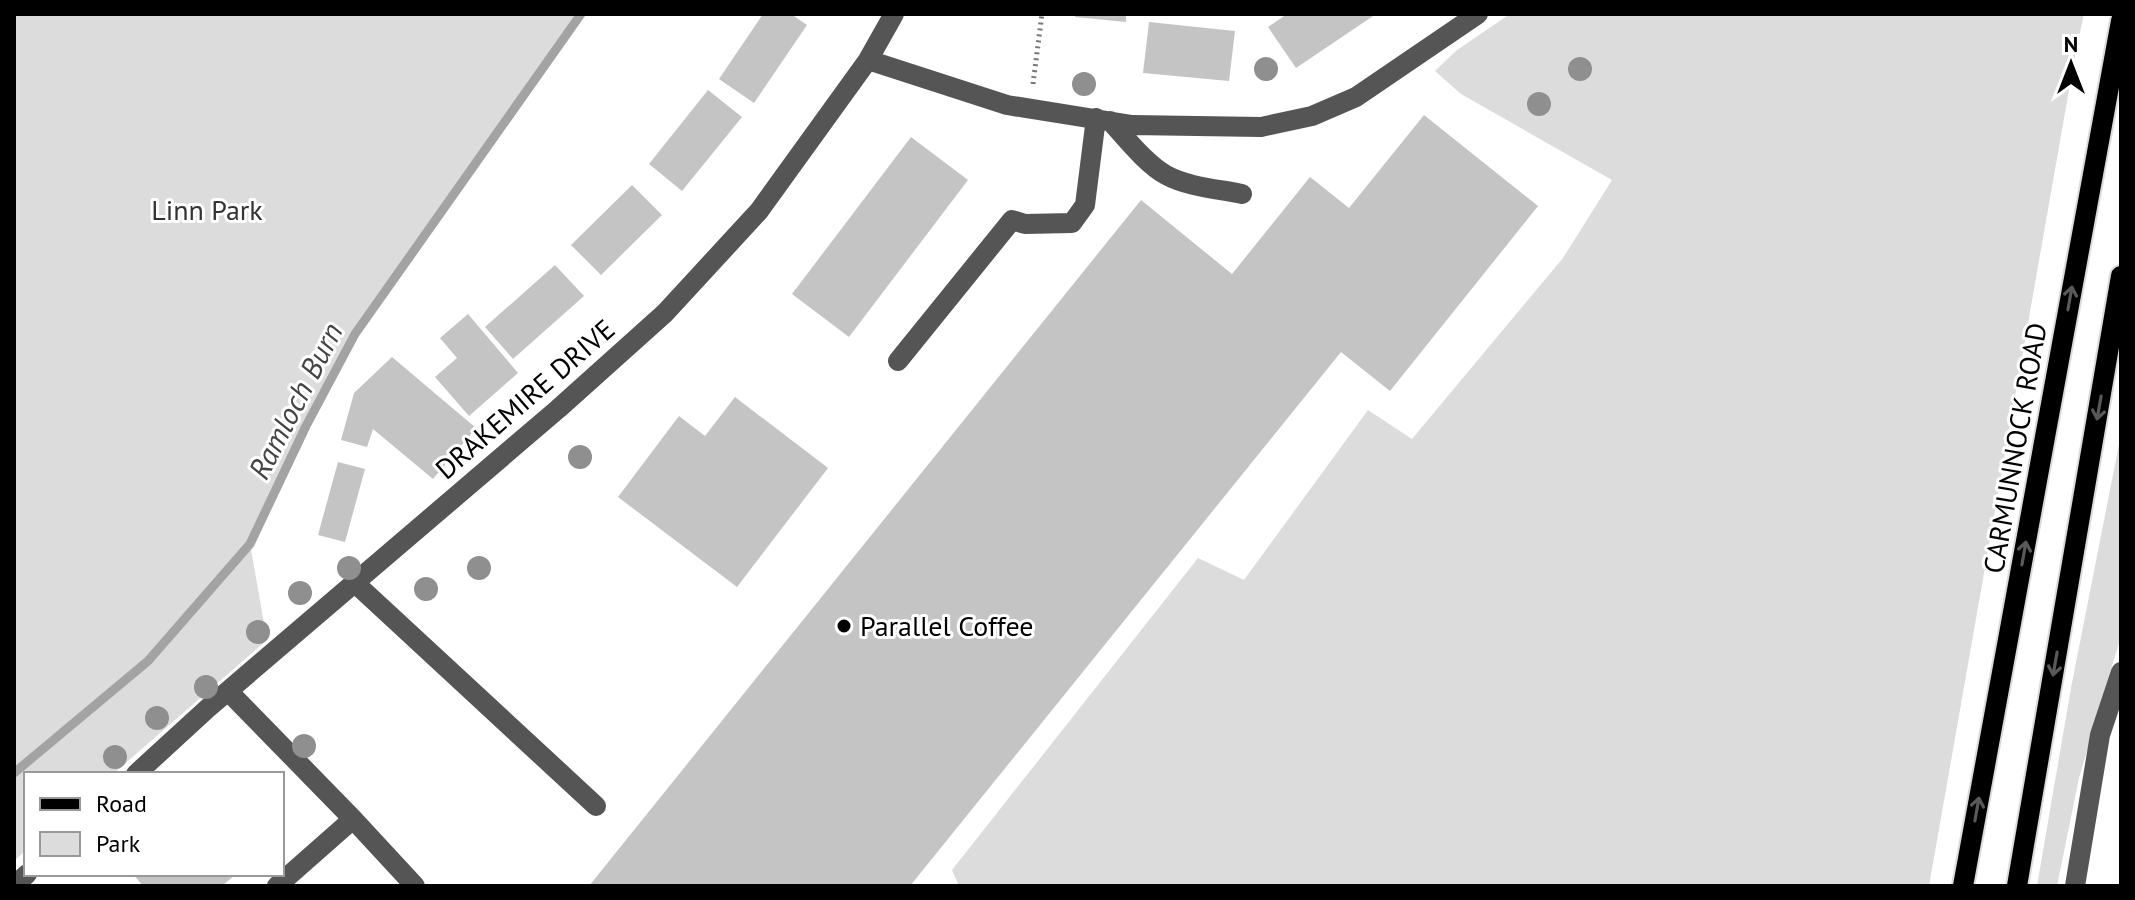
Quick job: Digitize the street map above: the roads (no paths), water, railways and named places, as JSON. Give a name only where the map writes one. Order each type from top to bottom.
[{"type":"main road","name":"CARMUNNOCK ROAD","points":[[1963,886],[2121,21]]},
{"type":"main road","points":[[2017,886],[2121,276]]},
{"type":"street","name":"DRAKEMIRE DRIVE","points":[[138,772],[665,313],[759,211],[868,60],[894,14]]},
{"type":"street","points":[[868,60],[1007,105],[1030,109],[1132,125],[1261,127],[1312,116],[1356,97],[1478,14]]},
{"type":"street","points":[[1103,120],[1166,175],[1242,194]]},
{"type":"street","points":[[898,361],[1012,220],[1025,224],[1072,223],[1085,205],[1103,120]]},
{"type":"street","points":[[355,583],[596,806]]},
{"type":"street","points":[[2075,886],[2100,735],[2121,672]]},
{"type":"street","points":[[228,691],[415,886]]},
{"type":"street","points":[[277,886],[353,819]]},
{"type":"waterway","name":"Ramloch Burn","points":[[14,773],[148,661],[250,544],[306,426],[355,334],[581,14]]},
{"type":"place","name":"Parallel Coffee","points":[[844,626]]},
{"type":"park label","name":"Linn Park","points":[[207,210]]}]
